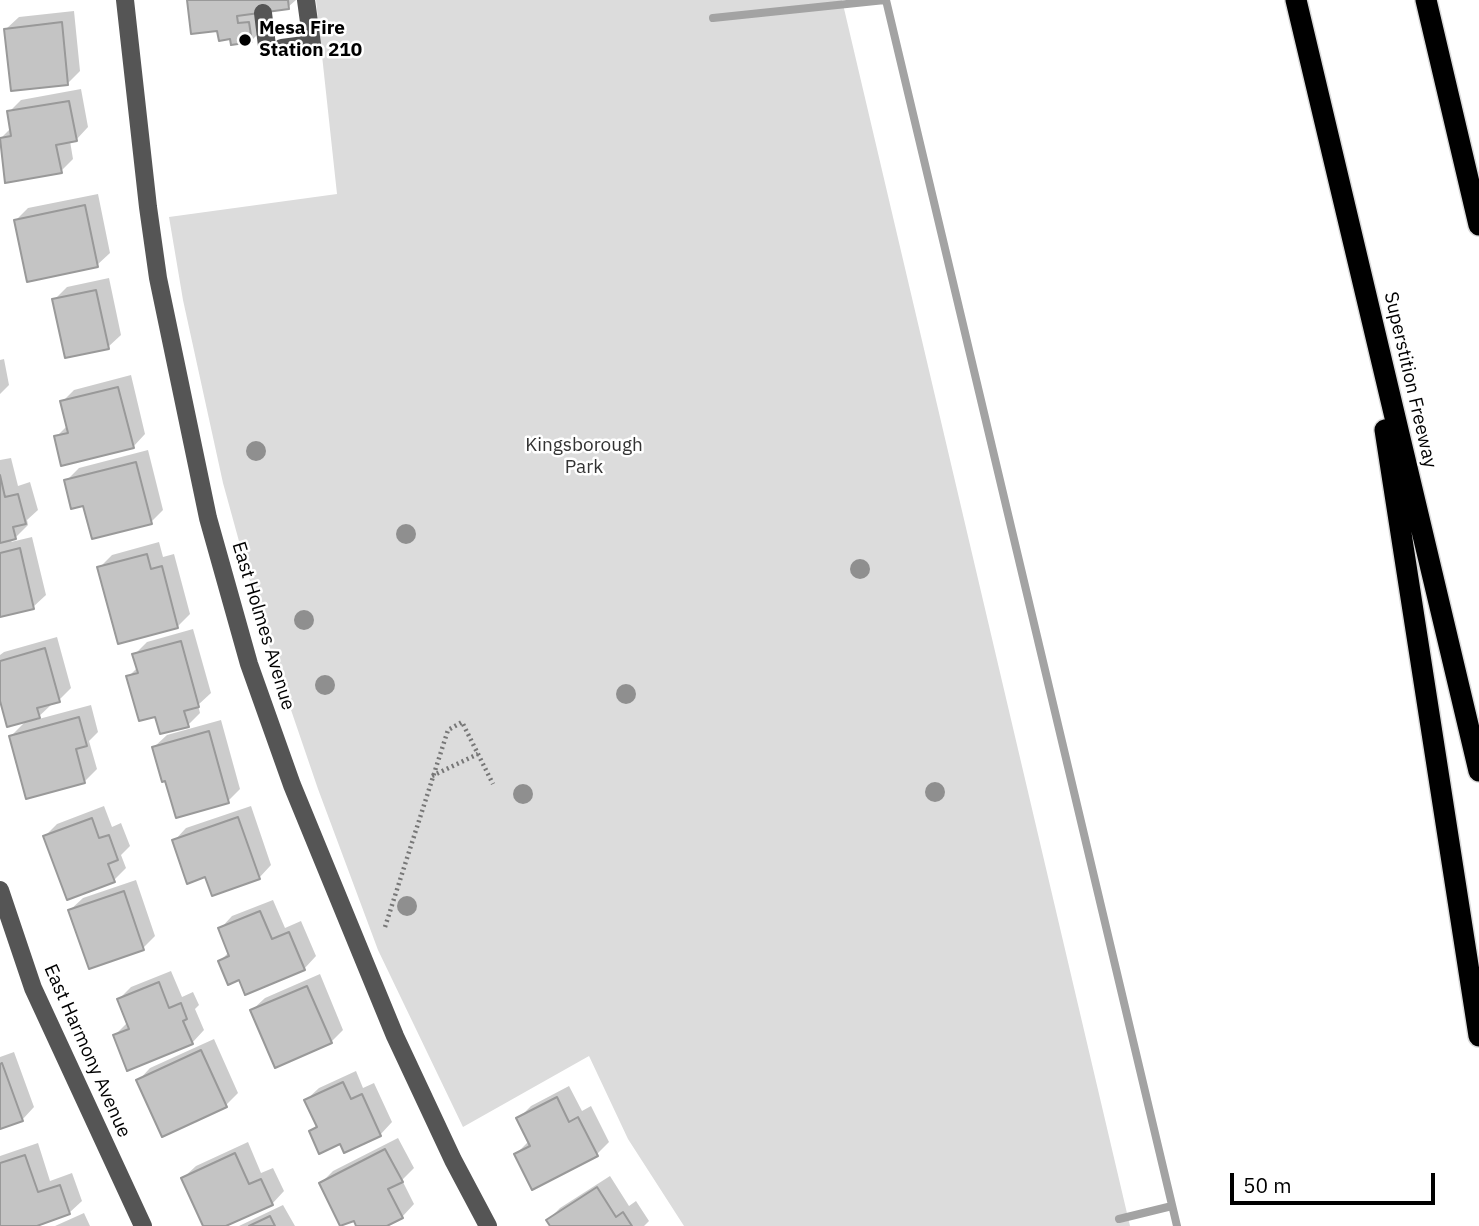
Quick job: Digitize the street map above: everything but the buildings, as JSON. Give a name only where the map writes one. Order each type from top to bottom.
[{"type":"highway","name":"Superstition Freeway","points":[[1296,0],[1479,771]]},
{"type":"highway","points":[[1426,0],[1479,225]]},
{"type":"highway","points":[[1362,276],[1479,1036]]},
{"type":"street","name":"East Holmes Avenue","points":[[125,0],[160,290],[208,518],[249,664],[292,785],[390,1024],[453,1160],[488,1226]]},
{"type":"street","points":[[263,13],[274,47],[312,44],[306,0]]},
{"type":"street","name":"East Harmony Avenue","points":[[0,890],[33,988],[144,1226]]},
{"type":"path","points":[[385,928],[448,730],[462,722],[493,784]]},
{"type":"path","points":[[431,777],[478,754]]},
{"type":"green space","name":"Kingsborough Park","points":[[316,0],[842,0],[1130,1226],[684,1226],[628,1139],[589,1056],[463,1127],[378,950],[318,789],[262,625],[223,483],[183,300],[169,217],[337,194]]},
{"type":"waterway","points":[[713,18],[885,0]]},
{"type":"waterway","points":[[886,0],[1177,1226]]},
{"type":"waterway","points":[[1119,1219],[1172,1206]]},
{"type":"place","name":"Mesa Fire Station 210","points":[[245,40]]}]
